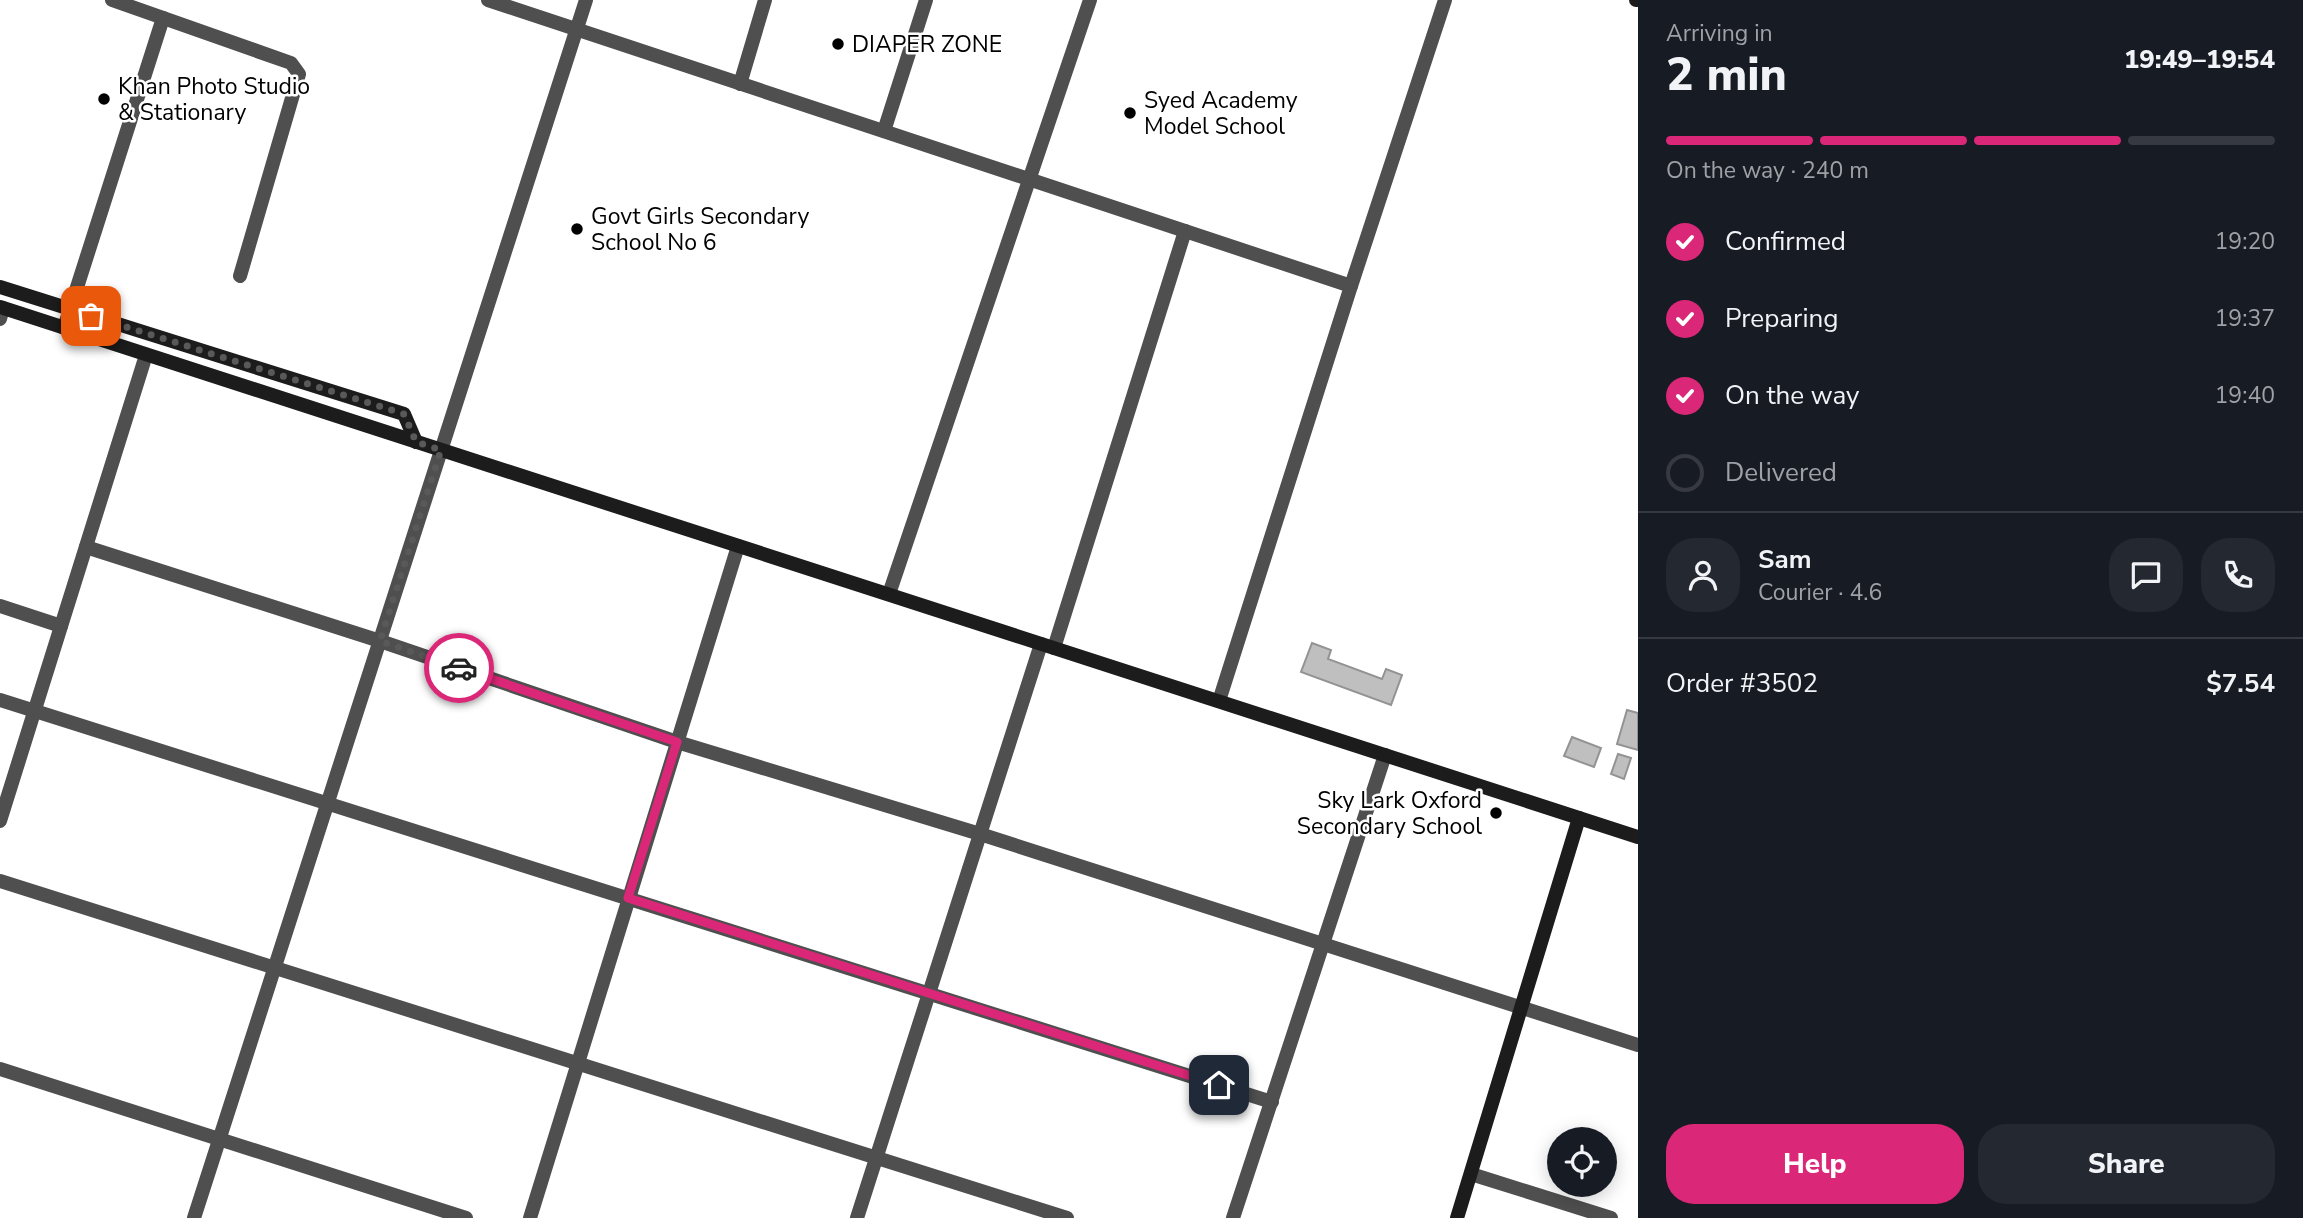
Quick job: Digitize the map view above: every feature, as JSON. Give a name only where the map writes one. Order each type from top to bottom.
[{"type":"street","points":[[112,0],[291,63],[299,74],[240,276]]},
{"type":"street","points":[[488,0],[1351,286]]},
{"type":"street","points":[[194,1218],[586,0]]},
{"type":"street","points":[[740,84],[765,0]]},
{"type":"street","points":[[884,131],[926,0]]},
{"type":"street","points":[[889,594],[1090,0]]},
{"type":"street","points":[[1219,701],[1351,286],[1446,0]]},
{"type":"street","points":[[64,328],[163,18]]},
{"type":"street","points":[[857,1218],[980,834],[1047,646],[1185,231]]},
{"type":"street","points":[[0,287],[404,414],[416,442]]},
{"type":"street","points":[[1,311],[64,328],[1638,837]]},
{"type":"street","points":[[0,821],[146,355]]},
{"type":"street","points":[[530,1218],[738,546]]},
{"type":"street","points":[[86,547],[380,641],[677,742],[980,834],[1638,1045]]},
{"type":"street","points":[[0,606],[61,626]]},
{"type":"street","points":[[0,700],[1272,1102]]},
{"type":"street","points":[[1233,1218],[1385,755]]},
{"type":"street","points":[[1457,1218],[1579,818]]},
{"type":"street","points":[[0,881],[1067,1218]]},
{"type":"street","points":[[0,1069],[466,1218]]},
{"type":"street","points":[[1471,1174],[1611,1218]]},
{"type":"building","points":[[1312,643],[1331,650],[1328,659],[1382,679],[1386,669],[1402,675],[1391,705],[1301,672]]},
{"type":"building","points":[[1627,710],[1638,713],[1638,750],[1617,744]]},
{"type":"building","points":[[1572,737],[1601,748],[1594,767],[1564,756]]},
{"type":"building","points":[[1618,754],[1631,758],[1624,779],[1611,774]]},
{"type":"way so far","points":[[91,316],[404,414],[416,442],[441,450],[380,641],[459,668]]},
{"type":"place","name":"DIAPER ZONE","points":[[838,44]]},
{"type":"place","name":"Khan Photo Studio & Stationary","points":[[104,99]]},
{"type":"place","name":"Syed Academy Model School","points":[[1130,113]]},
{"type":"place","name":"Govt Girls Secondary School No 6","points":[[577,229]]},
{"type":"place","name":"Sky Lark Oxford Secondary School","points":[[1496,813]]},
{"type":"route","points":[[459,668],[677,742],[628,898],[1219,1085]]}]
